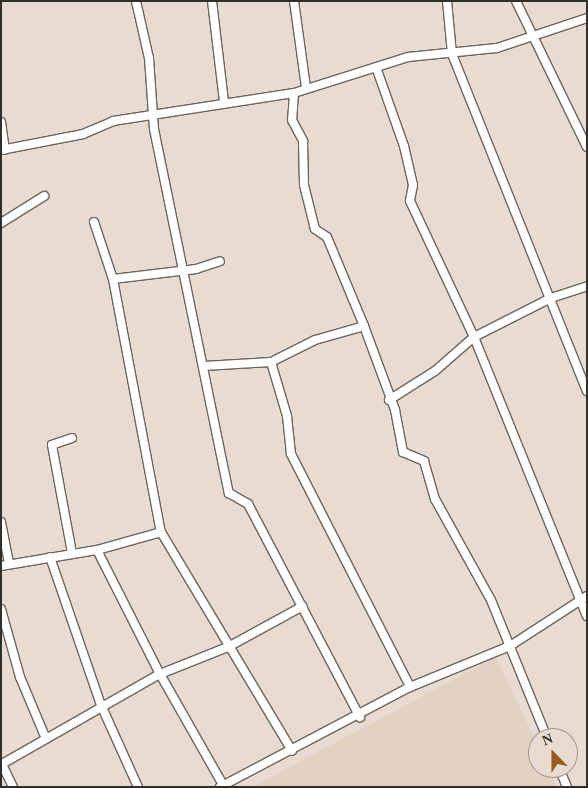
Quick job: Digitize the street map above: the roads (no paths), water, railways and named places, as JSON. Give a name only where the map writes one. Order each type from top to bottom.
[{"type":"street","points":[[136,1],[149,58],[154,115],[204,366],[208,405],[229,493],[248,504],[360,717]]},
{"type":"street","points":[[212,1],[224,102]]},
{"type":"street","points":[[294,1],[306,88]]},
{"type":"street","points":[[447,1],[452,54],[587,391]]},
{"type":"street","points":[[516,1],[530,35],[587,147]]},
{"type":"street","points":[[1,122],[3,150],[83,134],[113,121],[224,102],[294,93],[408,57],[497,48],[530,35],[587,18]]},
{"type":"street","points":[[376,67],[404,146],[413,185],[410,201],[474,336],[583,598],[587,616]]},
{"type":"street","points":[[294,93],[292,120],[303,141],[304,185],[315,229],[327,237],[364,326],[404,452],[424,461],[435,499],[491,600],[543,728]]},
{"type":"street","points":[[1,223],[44,196]]},
{"type":"street","points":[[94,222],[113,279],[161,532],[292,751]]},
{"type":"street","points":[[113,279],[184,269],[220,261]]},
{"type":"street","points":[[389,400],[435,371],[474,336],[551,298],[587,286]]},
{"type":"street","points":[[204,366],[270,362],[315,340],[364,326]]},
{"type":"street","points":[[270,362],[287,416],[291,454],[410,687]]},
{"type":"street","points":[[72,438],[52,445],[72,553]]},
{"type":"street","points":[[1,522],[5,564],[97,550],[161,532]]},
{"type":"street","points":[[97,550],[160,674],[222,786],[360,717],[410,687],[510,646],[583,598]]},
{"type":"street","points":[[50,557],[101,705],[138,787]]},
{"type":"street","points":[[13,787],[2,764],[101,705],[160,674],[228,646],[302,606]]},
{"type":"street","points":[[1,609],[20,677],[46,739]]}]
